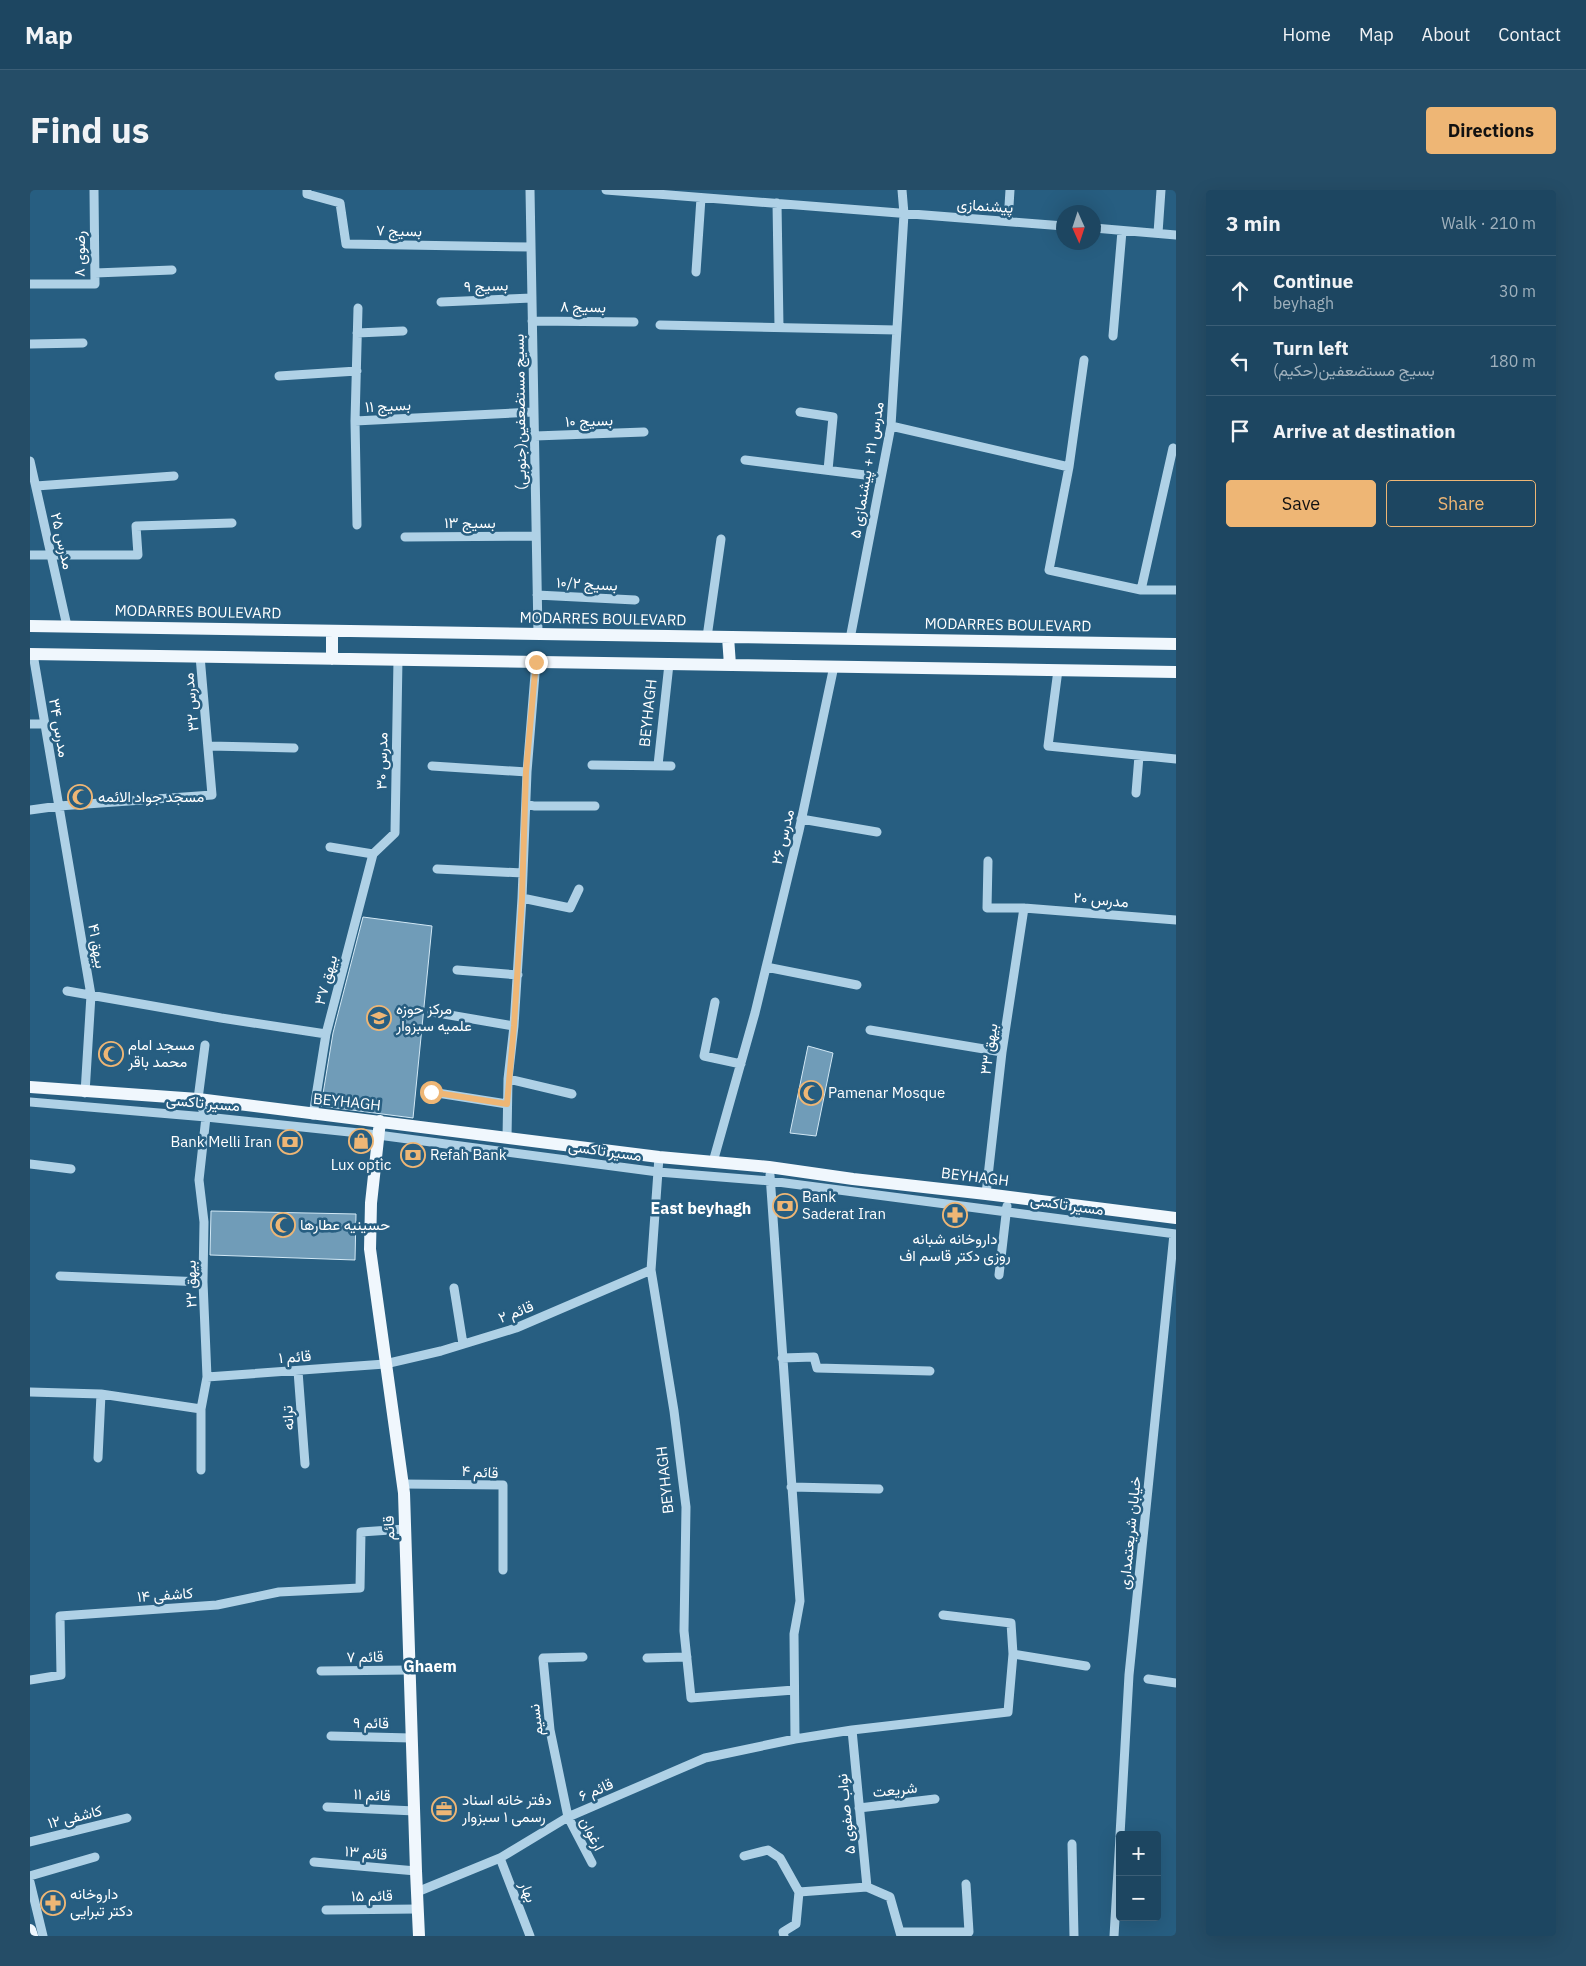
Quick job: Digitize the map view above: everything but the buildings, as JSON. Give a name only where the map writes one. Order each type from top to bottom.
[{"type":"main road","name":"MODARRES BOULEVARD","points":[[30,626],[1176,644]]},
{"type":"main road","points":[[332,630],[332,658]]},
{"type":"main road","points":[[728,637],[730,665]]},
{"type":"main road","points":[[32,654],[1176,672]]},
{"type":"main road","name":"BEYHAGH","points":[[30,1087],[198,1100],[659,1157],[769,1167],[1176,1218]]},
{"type":"main road","name":"قائم","points":[[380,1121],[371,1202],[370,1249],[402,1484],[419,1936]]},
{"type":"main road","points":[[30,1930],[32,1936]]},
{"type":"street","name":"رضوی ۸","points":[[30,284],[95,284],[94,190]]},
{"type":"street","name":"بسیج ۷","points":[[307,190],[307,194],[340,203],[346,244],[531,247]]},
{"type":"street","name":"بسیج مستضعفین(جنوبی)","points":[[530,190],[538,634]]},
{"type":"street","name":"پیشنمازی","points":[[606,190],[677,193],[701,198],[1056,225]]},
{"type":"street","name":"مدرس ۲۱ + پیشنمازی ۵","points":[[850,639],[891,426],[904,214],[902,190]]},
{"type":"street","points":[[1008,222],[1010,190]]},
{"type":"street","points":[[1158,233],[1161,190]]},
{"type":"street","points":[[696,272],[701,198]]},
{"type":"street","points":[[777,204],[779,327]]},
{"type":"street","points":[[1101,229],[1176,235]]},
{"type":"street","points":[[1113,336],[1122,231]]},
{"type":"street","points":[[95,273],[172,270]]},
{"type":"street","name":"بسیج ۹","points":[[441,302],[532,298]]},
{"type":"street","name":"بسیج ۱۱","points":[[358,308],[356,421],[534,412]]},
{"type":"street","name":"بسیج ۸","points":[[532,320],[634,322]]},
{"type":"street","points":[[660,324],[897,330]]},
{"type":"street","points":[[358,333],[403,331]]},
{"type":"street","points":[[30,344],[83,343]]},
{"type":"street","points":[[1084,360],[1068,467],[1048,570],[1141,590],[1176,590]]},
{"type":"street","points":[[279,376],[357,371]]},
{"type":"street","points":[[800,412],[833,417],[828,470]]},
{"type":"street","points":[[356,421],[357,525]]},
{"type":"street","points":[[891,426],[1068,467]]},
{"type":"street","name":"بسیج ۱۰","points":[[534,436],[644,432]]},
{"type":"street","points":[[1141,590],[1173,448]]},
{"type":"street","points":[[745,460],[881,477]]},
{"type":"street","name":"مدرس ۲۵","points":[[30,461],[66,626]]},
{"type":"street","points":[[36,486],[174,476]]},
{"type":"street","points":[[30,554],[138,555],[136,526],[232,523]]},
{"type":"street","name":"بسیج ۱۳","points":[[405,537],[536,536]]},
{"type":"street","points":[[707,637],[721,539]]},
{"type":"street","name":"بسیج ۱۰/۲","points":[[537,595],[635,600]]},
{"type":"street","name":"مدرس ۳۴","points":[[32,654],[59,806]]},
{"type":"street","name":"مدرس ۳۲","points":[[59,806],[212,795],[200,656]]},
{"type":"street","name":"مدرس ۳۰","points":[[373,854],[395,833],[398,660]]},
{"type":"street","points":[[507,1138],[508,1079],[518,976],[526,772],[536,662]]},
{"type":"street","name":"BEYHAGH","points":[[658,765],[669,664]]},
{"type":"street","name":"مدرس ۲۶","points":[[741,1064],[756,1014],[834,666]]},
{"type":"street","points":[[1058,670],[1048,746],[1176,759]]},
{"type":"street","points":[[30,724],[45,724]]},
{"type":"street","points":[[209,746],[294,748]]},
{"type":"street","points":[[1136,793],[1138,756]]},
{"type":"street","name":"BEYHAGH","points":[[592,765],[671,766]]},
{"type":"street","points":[[432,766],[526,772]]},
{"type":"street","points":[[526,804],[534,806],[595,806]]},
{"type":"street","points":[[30,810],[59,806]]},
{"type":"street","name":"بیهق ۴۱","points":[[59,806],[91,994],[84,1092]]},
{"type":"street","points":[[801,819],[877,832]]},
{"type":"street","points":[[330,847],[373,854]]},
{"type":"street","name":"بیهق ۳۷","points":[[313,1115],[326,1034],[373,854]]},
{"type":"street","points":[[988,861],[987,908],[1024,908]]},
{"type":"street","points":[[437,869],[523,873]]},
{"type":"street","points":[[522,898],[570,908],[579,889]]},
{"type":"street","name":"مدرس ۲۰","points":[[1024,908],[1176,920]]},
{"type":"street","name":"بیهق ۳۳","points":[[986,1194],[1002,1052],[1024,908]]},
{"type":"street","points":[[766,967],[857,985]]},
{"type":"street","points":[[457,970],[518,976]]},
{"type":"street","points":[[67,991],[326,1034]]},
{"type":"street","points":[[713,1162],[741,1064],[704,1056],[715,1002]]},
{"type":"street","points":[[432,1012],[514,1026]]},
{"type":"street","points":[[870,1030],[1002,1052]]},
{"type":"street","points":[[205,1045],[198,1100],[206,1117]]},
{"type":"street","points":[[508,1079],[572,1094]]},
{"type":"street","points":[[431,1092],[507,1104]]},
{"type":"street","name":"مسیر تاکسی","points":[[30,1102],[206,1117],[378,1135],[658,1172],[770,1180],[1175,1234]]},
{"type":"street","name":"بیهق ۲۲","points":[[201,1470],[201,1409],[207,1377],[203,1282],[204,1222],[199,1180],[206,1117]]},
{"type":"street","name":"BEYHAGH","points":[[659,1157],[651,1270],[674,1411],[686,1507],[684,1631],[691,1698],[794,1690]]},
{"type":"street","points":[[30,1164],[72,1169]]},
{"type":"street","points":[[769,1167],[800,1601],[794,1634],[795,1739],[852,1730],[1008,1712],[1013,1654],[1011,1623],[944,1615]]},
{"type":"street","name":"BEYHAGH","points":[[999,1275],[1008,1197]]},
{"type":"street","name":"خیابان شریعتمداری","points":[[1120,1831],[1129,1675],[1175,1234]]},
{"type":"street","name":"قائم ۲","points":[[385,1364],[516,1328],[651,1270]]},
{"type":"street","points":[[60,1276],[203,1282]]},
{"type":"street","points":[[454,1288],[463,1344]]},
{"type":"street","points":[[782,1358],[814,1356],[817,1368],[930,1371]]},
{"type":"street","name":"قائم ۱","points":[[207,1377],[385,1364]]},
{"type":"street","name":"ترانه","points":[[298,1371],[305,1464]]},
{"type":"street","points":[[30,1392],[102,1394],[201,1409]]},
{"type":"street","points":[[98,1458],[102,1394]]},
{"type":"street","name":"قائم ۴","points":[[402,1484],[503,1485],[504,1570]]},
{"type":"street","points":[[791,1487],[879,1489]]},
{"type":"street","name":"کاشفی ۱۴","points":[[30,1680],[61,1675],[60,1616],[217,1605],[279,1592],[360,1588],[361,1532],[405,1529]]},
{"type":"street","points":[[1013,1654],[1086,1666]]},
{"type":"street","points":[[647,1658],[687,1657]]},
{"type":"street","name":"نسیم","points":[[568,1817],[550,1730],[543,1658],[582,1658]]},
{"type":"street","name":"قائم ۷","points":[[321,1671],[409,1670]]},
{"type":"street","points":[[1148,1679],[1176,1683]]},
{"type":"street","name":"نواب صفوی ۵","points":[[852,1730],[867,1887]]},
{"type":"street","name":"قائم ۹","points":[[330,1736],[411,1738]]},
{"type":"street","name":"قائم ۶","points":[[418,1892],[500,1858],[568,1817],[705,1758],[795,1739]]},
{"type":"street","name":"شریعت","points":[[859,1808],[935,1800]]},
{"type":"street","name":"قائم ۱۱","points":[[327,1807],[415,1811]]},
{"type":"street","name":"ارغوان","points":[[568,1817],[592,1863]]},
{"type":"street","name":"کاشفی ۱۲","points":[[30,1842],[127,1818]]},
{"type":"street","points":[[1072,1844],[1074,1936]]},
{"type":"street","points":[[744,1856],[768,1850],[780,1858],[799,1892],[796,1924],[783,1932],[784,1936]]},
{"type":"street","points":[[30,1876],[95,1857]]},
{"type":"street","name":"بهار","points":[[500,1858],[530,1936]]},
{"type":"street","name":"قائم ۱۳","points":[[314,1862],[416,1871]]},
{"type":"street","name":"خیابان شریعتمداری","points":[[1114,1936],[1118,1876]]},
{"type":"street","points":[[30,1882],[44,1936]]},
{"type":"street","points":[[799,1892],[867,1887],[890,1897],[900,1934],[969,1932],[966,1884]]},
{"type":"street","name":"قائم ۱۵","points":[[326,1910],[417,1909]]},
{"type":"place","name":"مسجد جواد الائمه","points":[[80,797]]},
{"type":"place","name":"مرکز حوزه علمیه سبزوار","points":[[379,1018]]},
{"type":"place","name":"مسجد امام محمد باقر","points":[[111,1054]]},
{"type":"place","name":"Pamenar Mosque","points":[[811,1093]]},
{"type":"place","name":"Lux optic","points":[[361,1141]]},
{"type":"place","name":"Bank Melli Iran","points":[[290,1142]]},
{"type":"place","name":"Refah Bank","points":[[413,1155]]},
{"type":"place","name":"Bank Saderat Iran","points":[[785,1206]]},
{"type":"place","name":"داروخانه شبانه روزی دکتر قاسم اف","points":[[955,1215]]},
{"type":"place","name":"حسینیه عطارها","points":[[283,1225]]},
{"type":"place","name":"دفتر خانه اسناد رسمی ۱ سبزوار","points":[[444,1809]]},
{"type":"place","name":"داروخانه دکتر تبرایی","points":[[53,1903]]},
{"type":"district","name":"East beyhagh","points":[[701,1208]]},
{"type":"district","name":"Ghaem","points":[[430,1666]]},
{"type":"route","points":[[431,1092],[507,1104],[522,898],[526,772],[536,662]]}]
